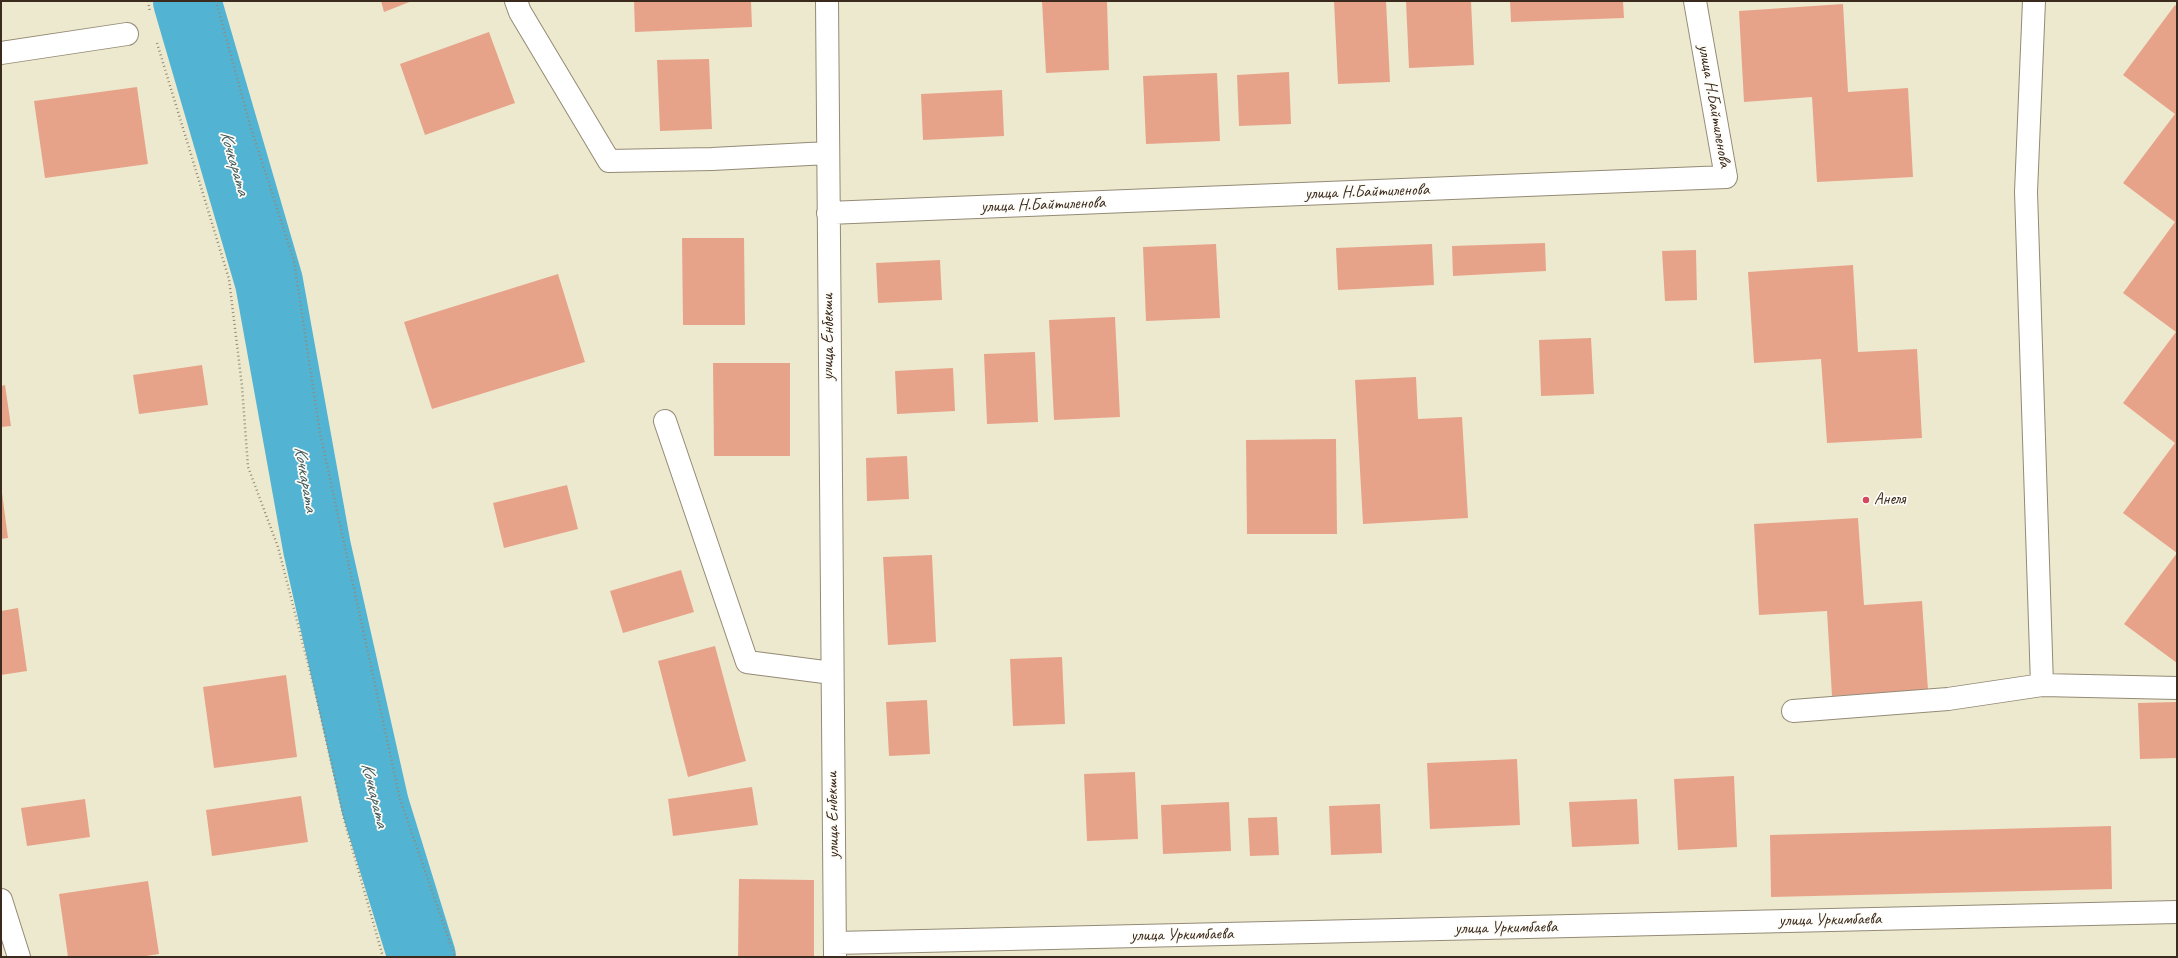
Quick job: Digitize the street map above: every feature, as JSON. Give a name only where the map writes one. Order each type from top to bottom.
[{"type":"street","points":[[516,1],[520,12],[608,161],[712,159],[828,153]]},
{"type":"street","name":"улица Енбекши","points":[[827,1],[835,950]]},
{"type":"street","name":"улица Н.Байтиленова","points":[[828,213],[1726,177],[1695,1]]},
{"type":"street","points":[[2034,1],[2026,192],[2042,685]]},
{"type":"street","points":[[1,53],[127,34]]},
{"type":"street","points":[[665,421],[747,662],[832,673]]},
{"type":"street","points":[[1793,711],[1948,699],[2042,685],[2177,688]]},
{"type":"street","points":[[1,900],[19,957]]},
{"type":"street","name":"улица Уркимбаева","points":[[835,950],[2177,912]]},
{"type":"path","points":[[148,1],[151,14]]},
{"type":"path","points":[[216,1],[250,125],[294,261],[320,433],[400,799],[455,957]]},
{"type":"path","points":[[156,40],[229,279],[242,386],[248,466],[278,547],[315,692],[345,822],[383,957]]},
{"type":"building","points":[[381,1],[412,1],[384,12]]},
{"type":"building","points":[[634,1],[751,1],[752,27],[635,32]]},
{"type":"building","points":[[1042,1],[1107,1],[1109,70],[1046,73]]},
{"type":"building","points":[[1334,1],[1386,1],[1390,82],[1338,84]]},
{"type":"building","points":[[1406,1],[1471,1],[1474,65],[1409,68]]},
{"type":"building","points":[[1510,1],[1623,1],[1624,18],[1511,22]]},
{"type":"building","points":[[1843,4],[1848,92],[1908,88],[1913,177],[1817,182],[1812,97],[1744,102],[1739,11]]},
{"type":"building","points":[[2175,5],[2177,7],[2177,553],[2123,513],[2175,443],[2123,403],[2176,332],[2123,293],[2175,222],[2123,183],[2175,114],[2123,75]]},
{"type":"building","points":[[489,32],[515,103],[425,135],[400,64]]},
{"type":"building","points":[[709,59],[712,129],[660,131],[657,60]]},
{"type":"building","points":[[1289,72],[1291,124],[1239,126],[1237,75]]},
{"type":"building","points":[[1217,73],[1220,141],[1146,144],[1143,76]]},
{"type":"building","points":[[137,87],[148,164],[45,178],[34,101]]},
{"type":"building","points":[[1002,90],[1004,136],[923,140],[921,94]]},
{"type":"building","points":[[682,238],[744,238],[745,325],[683,325]]},
{"type":"building","points":[[1545,243],[1546,271],[1453,276],[1452,246]]},
{"type":"building","points":[[1216,244],[1220,318],[1146,321],[1143,247]]},
{"type":"building","points":[[1432,244],[1434,285],[1338,290],[1336,248]]},
{"type":"building","points":[[1696,250],[1697,300],[1665,301],[1662,251]]},
{"type":"building","points":[[940,260],[942,300],[878,303],[876,263]]},
{"type":"building","points":[[1853,265],[1858,352],[1917,349],[1922,438],[1827,443],[1821,359],[1754,363],[1748,272]]},
{"type":"building","points":[[558,274],[585,362],[432,409],[404,322]]},
{"type":"building","points":[[1115,317],[1120,417],[1054,420],[1049,320]]},
{"type":"building","points":[[1591,338],[1594,394],[1541,396],[1539,340]]},
{"type":"building","points":[[1035,352],[1038,422],[987,424],[984,354]]},
{"type":"building","points":[[713,363],[790,363],[790,456],[714,456]]},
{"type":"building","points":[[202,365],[208,405],[139,414],[133,375]]},
{"type":"building","points":[[953,368],[955,411],[897,414],[895,371]]},
{"type":"building","points":[[1416,377],[1418,419],[1462,417],[1468,518],[1363,524],[1355,380]]},
{"type":"building","points":[[5,385],[11,426],[1,427],[1,386]]},
{"type":"building","points":[[1336,439],[1337,534],[1247,534],[1246,440]]},
{"type":"building","points":[[907,456],[909,499],[867,501],[866,458]]},
{"type":"building","points":[[567,485],[578,529],[504,548],[493,503]]},
{"type":"building","points":[[2,493],[8,538],[1,539],[1,494]]},
{"type":"building","points":[[1858,518],[1864,605],[1922,601],[1928,690],[1832,696],[1827,611],[1759,615],[1754,524]]},
{"type":"building","points":[[2177,553],[2177,663],[2124,624]]},
{"type":"building","points":[[932,555],[936,642],[888,645],[883,557]]},
{"type":"building","points":[[681,570],[694,612],[623,633],[610,591]]},
{"type":"building","points":[[18,608],[27,671],[1,675],[1,611]]},
{"type":"building","points":[[715,646],[746,761],[688,777],[658,661]]},
{"type":"building","points":[[1062,657],[1065,724],[1013,726],[1010,659]]},
{"type":"building","points":[[286,675],[297,757],[214,768],[203,687]]},
{"type":"building","points":[[927,700],[930,754],[889,756],[886,702]]},
{"type":"building","points":[[2177,702],[2177,758],[2140,759],[2138,703]]},
{"type":"building","points":[[1517,759],[1520,825],[1430,829],[1427,763]]},
{"type":"building","points":[[1135,772],[1138,839],[1087,841],[1084,774]]},
{"type":"building","points":[[1734,776],[1737,847],[1678,850],[1674,779]]},
{"type":"building","points":[[752,787],[758,825],[673,836],[668,799]]},
{"type":"building","points":[[301,796],[308,842],[212,856],[206,810]]},
{"type":"building","points":[[85,799],[90,837],[27,846],[21,808]]},
{"type":"building","points":[[1637,799],[1639,844],[1572,847],[1569,802]]},
{"type":"building","points":[[1229,802],[1231,851],[1163,854],[1161,805]]},
{"type":"building","points":[[1380,804],[1382,853],[1331,855],[1329,806]]},
{"type":"building","points":[[1277,817],[1279,855],[1250,856],[1248,818]]},
{"type":"building","points":[[2111,826],[2112,889],[1771,897],[1770,835]]},
{"type":"building","points":[[739,879],[814,880],[814,957],[738,957]]},
{"type":"building","points":[[148,881],[159,954],[140,957],[68,957],[59,894]]},
{"type":"waterway","name":"Кочкарата","points":[[187,1],[269,282],[317,548],[375,805],[422,957]]},
{"type":"place","name":"Анеля","points":[[1866,500]]}]
